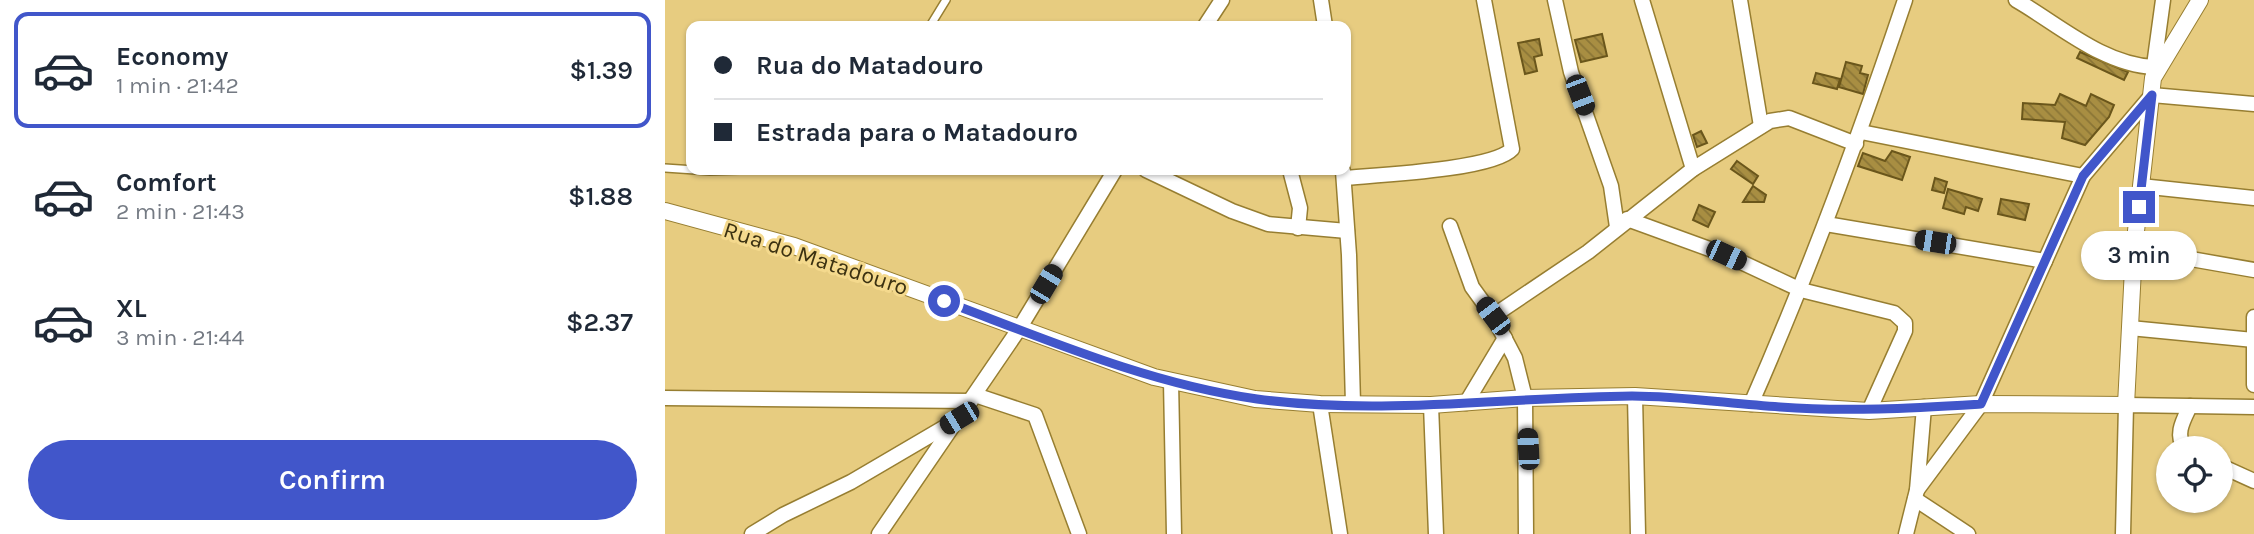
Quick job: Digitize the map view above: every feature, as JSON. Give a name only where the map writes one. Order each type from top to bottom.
[{"type":"street","points":[[1217,20],[1222,0]]},
{"type":"street","points":[[1321,0],[1324,21]]},
{"type":"street","points":[[1351,173],[1472,165],[1506,156],[1513,149],[1484,0]]},
{"type":"street","points":[[1555,0],[1571,72],[1622,223]]},
{"type":"street","points":[[1642,0],[1693,169]]},
{"type":"street","points":[[1740,0],[1761,126]]},
{"type":"street","points":[[1751,404],[1801,290],[1859,138],[1905,0]]},
{"type":"street","points":[[2016,0],[2050,23],[2126,63],[2153,72]]},
{"type":"street","points":[[2123,534],[2134,248],[2163,0]]},
{"type":"street","points":[[2153,72],[2200,0]]},
{"type":"street","points":[[2152,95],[2254,104]]},
{"type":"street","points":[[1916,494],[1981,404],[2083,176],[2152,95]]},
{"type":"street","points":[[1493,316],[1588,252],[1693,169],[1761,126],[1780,118],[1789,118],[1859,138],[2083,176]]},
{"type":"street","points":[[879,534],[1019,329],[1112,175]]},
{"type":"street","points":[[1156,175],[1232,211],[1268,224],[1347,231]]},
{"type":"street","points":[[1291,175],[1300,208],[1298,228]]},
{"type":"street","points":[[1343,175],[1353,404]]},
{"type":"street","points":[[2141,186],[2254,198]]},
{"type":"street","name":"Rua do Matadouro","points":[[665,211],[794,246],[1019,329],[1171,381],[1255,399],[1320,404],[1431,405],[1525,398],[1635,396],[1870,411],[1981,404],[2126,405]]},
{"type":"street","points":[[1622,223],[1726,255],[1801,290],[1894,313],[1905,323],[1906,331],[1870,411]]},
{"type":"street","points":[[1825,224],[2045,261]]},
{"type":"street","points":[[1450,226],[1472,287],[1493,316],[1515,358],[1525,398],[1526,534]]},
{"type":"street","points":[[2134,248],[2254,270]]},
{"type":"street","points":[[2254,317],[2254,385]]},
{"type":"street","points":[[2130,328],[2253,340]]},
{"type":"street","points":[[1466,403],[1505,338]]},
{"type":"street","points":[[1171,381],[1174,534]]},
{"type":"street","points":[[1635,396],[1638,534]]},
{"type":"street","points":[[665,398],[973,398],[1035,415],[1079,534]]},
{"type":"street","points":[[1320,404],[1340,534]]},
{"type":"street","points":[[1431,405],[1436,534]]},
{"type":"street","points":[[2126,405],[2254,407]]},
{"type":"street","points":[[2180,436],[2190,406]]},
{"type":"street","points":[[1906,534],[1916,494],[1924,407]]},
{"type":"street","points":[[752,534],[783,514],[851,482],[959,418]]},
{"type":"street","points":[[2233,471],[2254,481]]},
{"type":"street","points":[[1916,494],[1968,534]]},
{"type":"lane","points":[[933,21],[946,0]]},
{"type":"lane","points":[[665,167],[686,169]]},
{"type":"building","points":[[1602,34],[1607,56],[1581,62],[1575,40]]},
{"type":"building","points":[[1539,39],[1542,55],[1534,57],[1537,71],[1525,74],[1518,43]]},
{"type":"building","points":[[2080,52],[2128,72],[2124,80],[2077,58]]},
{"type":"building","points":[[1846,62],[1862,66],[1860,73],[1868,75],[1863,94],[1839,87]]},
{"type":"building","points":[[1816,73],[1840,79],[1837,89],[1813,83]]},
{"type":"building","points":[[2060,94],[2086,106],[2091,94],[2114,105],[2109,117],[2085,145],[2062,138],[2065,122],[2022,119],[2023,103],[2055,105]]},
{"type":"building","points":[[1701,131],[1707,143],[1697,147],[1693,135]]},
{"type":"building","points":[[1892,151],[1910,157],[1902,180],[1858,166],[1863,153],[1885,161]]},
{"type":"building","points":[[1737,161],[1758,176],[1753,184],[1731,169]]},
{"type":"building","points":[[1935,178],[1947,182],[1944,193],[1932,190]]},
{"type":"building","points":[[1753,186],[1766,195],[1764,202],[1743,202]]},
{"type":"building","points":[[1948,189],[1982,199],[1978,211],[1966,207],[1964,214],[1943,208]]},
{"type":"building","points":[[2001,199],[2029,204],[2025,220],[1998,214]]},
{"type":"building","points":[[1699,205],[1715,212],[1708,227],[1693,220]]},
{"type":"route","points":[[944,301],[1154,377],[1255,399],[1320,404],[1431,405],[1525,398],[1635,396],[1870,411],[1981,404],[2083,176],[2152,95],[2139,207]]}]
